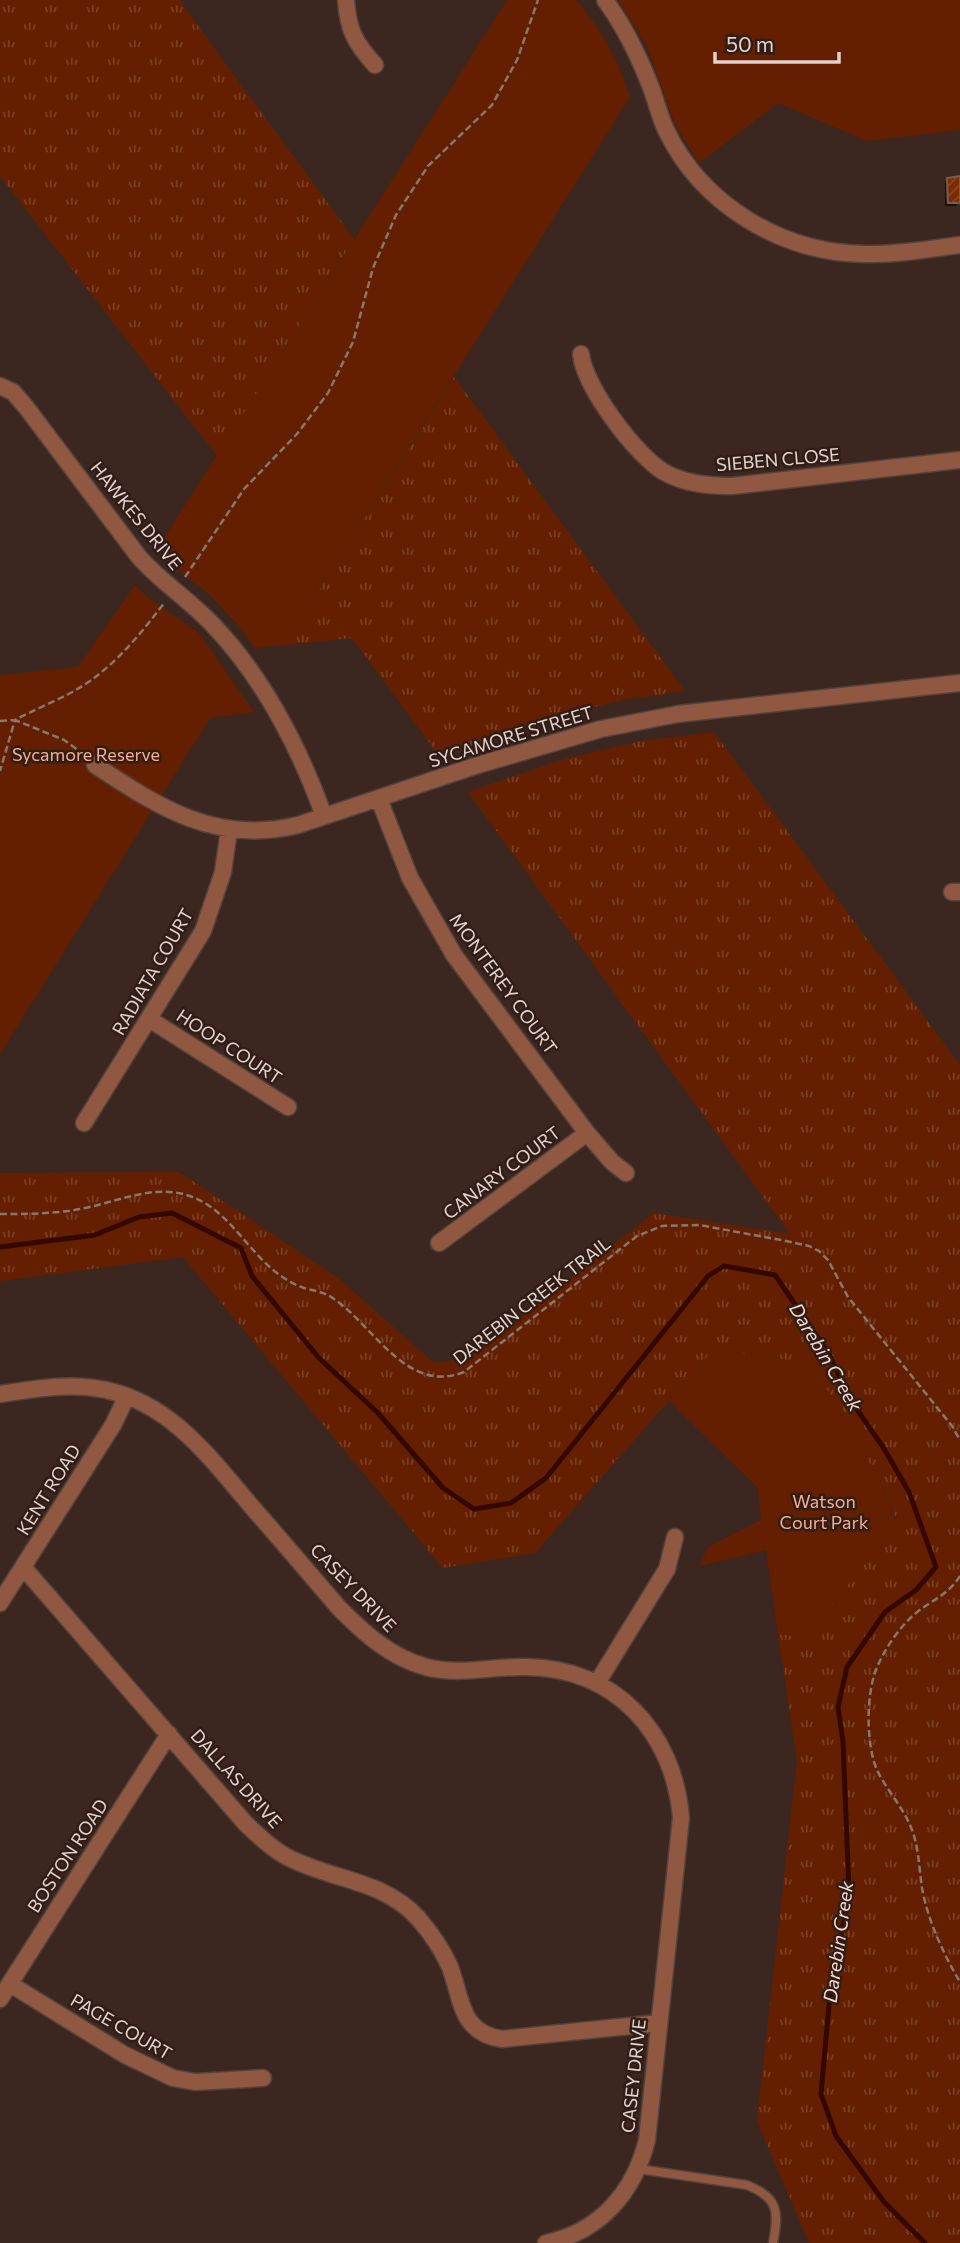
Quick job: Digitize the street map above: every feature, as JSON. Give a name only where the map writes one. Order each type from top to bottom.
[{"type":"street","points":[[346,0],[352,34],[375,65]]},
{"type":"street","points":[[605,0],[628,35],[660,115],[676,147],[698,177],[735,212],[782,238],[824,251],[866,254],[960,245]]},
{"type":"street","name":"SIEBEN CLOSE","points":[[581,354],[585,374],[594,391],[638,450],[664,472],[684,480],[708,486],[732,486],[960,460]]},
{"type":"street","name":"HAWKES DRIVE","points":[[0,386],[13,392],[26,407],[157,578],[215,627],[266,695],[297,749],[324,816]]},
{"type":"street","name":"SYCAMORE STREET","points":[[94,765],[128,787],[197,823],[229,830],[271,831],[298,825],[568,737],[637,721],[678,714],[960,683]]},
{"type":"street","name":"MONTEREY COURT","points":[[379,799],[410,878],[454,955],[587,1133],[612,1162],[626,1173]]},
{"type":"street","name":"RADIATA COURT","points":[[84,1123],[194,947],[211,911],[223,872],[229,830]]},
{"type":"street","name":"HOOP COURT","points":[[149,1019],[288,1107]]},
{"type":"street","name":"CANARY COURT","points":[[439,1243],[587,1133]]},
{"type":"street","name":"CASEY DRIVE","points":[[0,1394],[85,1387],[127,1396],[168,1417],[197,1443],[339,1608],[384,1649],[429,1668],[471,1671],[544,1667],[566,1671],[597,1683],[629,1705],[654,1732],[669,1762],[679,1801],[680,1837],[647,2140],[639,2169],[612,2208],[583,2231],[546,2243]]},
{"type":"street","name":"KENT ROAD","points":[[0,1603],[113,1425],[127,1396]]},
{"type":"street","points":[[597,1683],[667,1569],[675,1537]]},
{"type":"street","name":"DALLAS DRIVE","points":[[23,1567],[246,1824],[275,1850],[296,1862],[365,1883],[384,1892],[416,1916],[442,1951],[462,2008],[477,2031],[491,2038],[502,2039],[659,2023]]},
{"type":"street","name":"BOSTON ROAD","points":[[0,1999],[169,1734]]},
{"type":"street","name":"PAGE COURT","points":[[10,1984],[125,2055],[173,2078],[195,2082],[263,2078]]},
{"type":"lane","points":[[639,2169],[738,2183],[761,2190],[775,2208],[777,2218],[773,2243]]},
{"type":"path","points":[[0,721],[15,720],[69,694],[105,669],[133,642],[202,555],[215,530],[244,489],[297,434],[328,393],[353,342],[373,268],[396,215],[428,166],[478,120],[498,96],[527,36],[538,0]]},
{"type":"path","points":[[15,720],[64,740],[94,765]]},
{"type":"path","points":[[0,771],[15,720]]},
{"type":"path","name":"DAREBIN CREEK TRAIL","points":[[0,1214],[33,1214],[84,1208],[142,1192],[160,1190],[190,1196],[222,1216],[271,1268],[291,1282],[336,1300],[378,1341],[413,1369],[431,1377],[443,1378],[464,1372],[610,1255],[636,1237],[662,1226],[699,1225],[809,1246],[828,1260],[848,1297],[952,1426],[960,1440]]},
{"type":"path","points":[[960,1576],[943,1596],[915,1614],[885,1654],[876,1668],[872,1682],[869,1714],[876,1769],[912,1829],[927,1910],[960,1982]]},
{"type":"green space","points":[[0,0],[179,0],[354,239],[217,456],[0,176]]},
{"type":"green space","points":[[507,0],[576,0],[594,22],[608,46],[630,97],[284,645],[255,648],[210,595],[182,573],[159,546]]},
{"type":"green space","points":[[618,0],[960,0],[960,130],[867,141],[778,103],[699,163],[674,122],[647,46]]},
{"type":"green space","points":[[454,377],[685,691],[622,700],[547,719],[440,757],[352,638],[284,645]]},
{"type":"green space","name":"Sycamore Reserve","points":[[135,585],[147,597],[199,633],[254,712],[210,718],[0,1054],[0,675],[78,667]]},
{"type":"green space","points":[[714,732],[960,1065],[960,2243],[809,2243],[757,2121],[797,1761],[778,1634],[805,1637],[896,1518],[882,1486],[812,1364],[714,1349],[535,1553],[443,1568],[183,1257],[0,1281],[0,1173],[179,1172],[338,1278],[434,1363],[469,1358],[654,1213],[790,1234],[468,792],[561,760],[641,741]]},
{"type":"green space","name":"Watson Court Park","points":[[714,1349],[812,1364],[874,1471],[893,1513],[895,1527],[805,1637],[778,1634],[766,1550],[699,1566],[708,1547],[761,1520],[758,1488],[669,1401]]},
{"type":"building","points":[[960,176],[960,203],[948,203],[947,178]]},
{"type":"waterway","name":"Darebin Creek","points":[[0,1247],[95,1235],[139,1217],[172,1213],[241,1248],[252,1276],[319,1358],[378,1413],[443,1488],[474,1509],[511,1503],[546,1478],[708,1276],[724,1266],[775,1275],[829,1354],[849,1398],[883,1447],[909,1492],[936,1567],[916,1590],[885,1612],[847,1667],[838,1707],[843,1742],[849,1891],[829,2005],[821,2094],[836,2136],[884,2202],[925,2243]]}]
